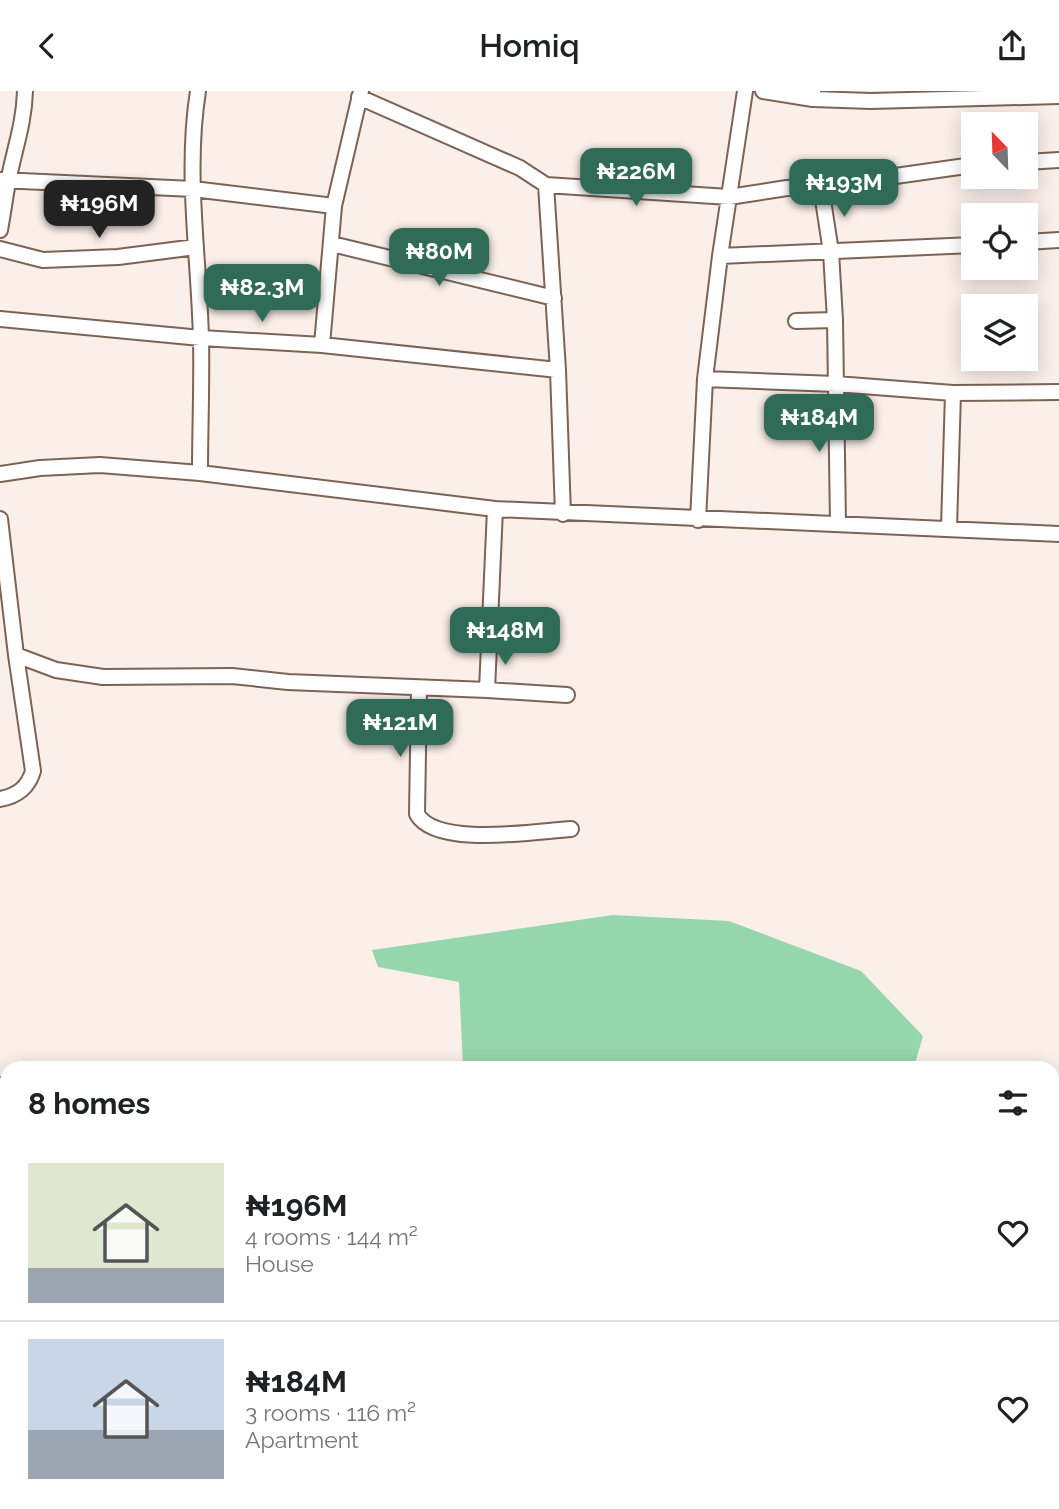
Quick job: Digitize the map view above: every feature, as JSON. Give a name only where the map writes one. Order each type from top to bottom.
[{"type":"street","points":[[0,230],[4,179],[17,150],[25,91]]},
{"type":"street","points":[[198,91],[194,115],[192,189],[201,338],[200,473]]},
{"type":"street","points":[[698,520],[705,379],[745,91]]},
{"type":"street","points":[[763,91],[871,101],[1059,96]]},
{"type":"street","points":[[322,345],[334,206],[360,94],[520,168],[546,185],[729,197],[961,167]]},
{"type":"street","points":[[1038,161],[1059,160]]},
{"type":"street","points":[[4,179],[192,189],[334,206]]},
{"type":"street","points":[[546,185],[558,370],[563,514]]},
{"type":"street","points":[[825,186],[823,200],[831,252],[835,320],[838,524]]},
{"type":"street","points":[[1038,241],[1059,240]]},
{"type":"street","points":[[332,244],[554,298]]},
{"type":"street","points":[[720,256],[961,246]]},
{"type":"street","points":[[0,249],[43,260],[118,257],[196,247]]},
{"type":"street","points":[[0,319],[201,338],[322,345],[558,370]]},
{"type":"street","points":[[796,321],[835,320]]},
{"type":"street","points":[[705,379],[836,384],[953,393],[1059,392]]},
{"type":"street","points":[[949,528],[953,393]]},
{"type":"street","points":[[0,474],[40,468],[100,465],[200,473],[495,509],[563,514],[1059,534]]},
{"type":"street","points":[[487,689],[495,509]]},
{"type":"street","points":[[0,519],[33,771],[29,783],[18,793],[0,799]]},
{"type":"street","points":[[16,655],[56,670],[103,677],[232,676],[288,683],[487,689],[567,695]]},
{"type":"street","points":[[419,689],[416,814],[420,819],[428,826],[463,835],[571,829]]},
{"type":"green space","points":[[613,915],[729,921],[861,971],[923,1036],[916,1061],[463,1061],[459,982],[378,967],[372,950]]}]
